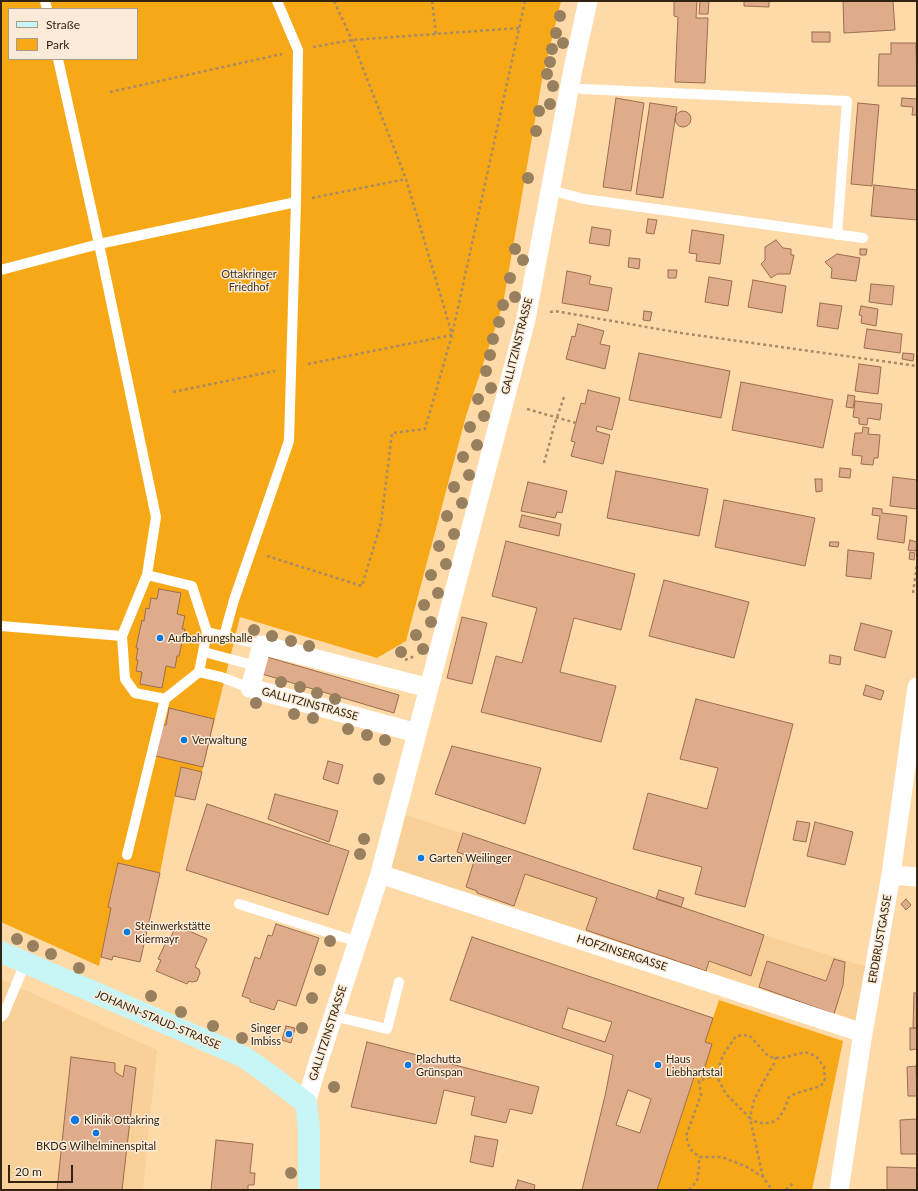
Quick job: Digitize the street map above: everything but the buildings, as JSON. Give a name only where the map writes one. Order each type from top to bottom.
[{"type":"street","name":"GALLITZINSTRASSE","points":[[306,1103],[380,874],[526,319],[573,69],[588,1]]},
{"type":"street","name":"GALLITZINSTRASSE","points":[[262,646],[250,688],[417,733]]},
{"type":"street","points":[[262,646],[429,688]]},
{"type":"street","name":"ERDBRUSTGASSE","points":[[839,1190],[863,1033],[891,875],[917,687]]},
{"type":"street","name":"HOFZINSERGASSE","points":[[380,874],[863,1033]]},
{"type":"street","points":[[891,875],[917,877]]},
{"type":"street","name":"JOHANN-STAUD-STRASSE","points":[[1,952],[244,1057],[306,1103]]},
{"type":"street","points":[[306,1103],[309,1128],[309,1190]]},
{"type":"lane","points":[[224,636],[234,600],[289,441],[296,202],[298,50],[277,1]]},
{"type":"lane","points":[[58,60],[99,244],[156,517],[147,575],[122,636],[125,679],[135,693],[165,699]]},
{"type":"lane","points":[[582,89],[847,101],[836,235]]},
{"type":"lane","points":[[550,190],[584,199],[864,238]]},
{"type":"lane","points":[[1,270],[99,244],[296,202]]},
{"type":"lane","points":[[127,855],[165,699],[199,672],[208,632],[192,586],[147,575]]},
{"type":"lane","points":[[1,626],[122,636]]},
{"type":"lane","points":[[208,632],[262,646]]},
{"type":"lane","points":[[204,652],[256,666]]},
{"type":"lane","points":[[199,672],[224,678],[250,688]]},
{"type":"lane","points":[[240,904],[358,942]]},
{"type":"lane","points":[[1,1017],[4,1014],[24,963]]},
{"type":"lane","points":[[333,1016],[387,1029],[400,982]]},
{"type":"path","points":[[334,1],[352,40],[406,179],[452,335]]},
{"type":"path","points":[[432,1],[436,34]]},
{"type":"path","points":[[251,551],[362,586],[382,524],[392,433],[425,429],[452,335],[525,1]]},
{"type":"path","points":[[296,202],[406,179]]},
{"type":"path","points":[[550,312],[555,311],[681,333],[917,366]]},
{"type":"path","points":[[173,392],[452,335]]},
{"type":"path","points":[[544,464],[564,397]]},
{"type":"path","points":[[527,409],[576,423]]},
{"type":"path","points":[[913,593],[917,564]]},
{"type":"path","points":[[749,1035],[769,1057],[782,1058],[805,1052],[816,1056],[824,1067],[825,1079],[821,1086],[797,1093],[790,1097],[778,1120],[772,1123],[758,1123],[750,1118],[726,1094],[716,1075],[723,1055],[736,1036],[749,1035]]},
{"type":"path","points":[[772,1190],[763,1177],[750,1118],[754,1100],[776,1058]]},
{"type":"path","points":[[716,1075],[699,1081],[701,1096],[686,1136],[690,1149],[699,1157],[722,1157],[747,1167],[763,1177]]},
{"type":"path","points":[[689,1190],[697,1181],[699,1157]]},
{"type":"path","points":[[786,1190],[793,1183]]},
{"type":"shaded area","points":[[404,814],[764,935],[868,967],[858,1022],[389,869]]},
{"type":"shaded area","name":"Klinik Ottakring","points":[[1,979],[157,1050],[143,1190],[1,1190]]},
{"type":"green space","name":"Ottakringer Friedhof","points":[[1,1],[561,1],[542,80],[503,304],[466,416],[406,641],[377,658],[240,617],[195,800],[175,796],[160,873],[118,863],[108,907],[111,908],[99,966],[1,922]]},
{"type":"green space","points":[[719,1000],[843,1041],[812,1190],[657,1190],[695,1074],[702,1076],[712,1044],[705,1042]]},
{"type":"place","name":"Aufbahrungshalle","points":[[160,638]]},
{"type":"place","name":"Verwaltung","points":[[184,740]]},
{"type":"place","name":"Garten Weilinger","points":[[421,858]]},
{"type":"place","name":"Steinwerkstätte Kiermayr","points":[[127,932]]},
{"type":"place","name":"Singer Imbiss","points":[[289,1034]]},
{"type":"place","name":"Plachutta Grünspan","points":[[408,1065]]},
{"type":"place","name":"Haus Liebhartstal","points":[[658,1065]]},
{"type":"place","name":"Klinik Ottakring","points":[[75,1120]]},
{"type":"place","name":"BKDG Wilhelminenspital","points":[[96,1133]]}]
